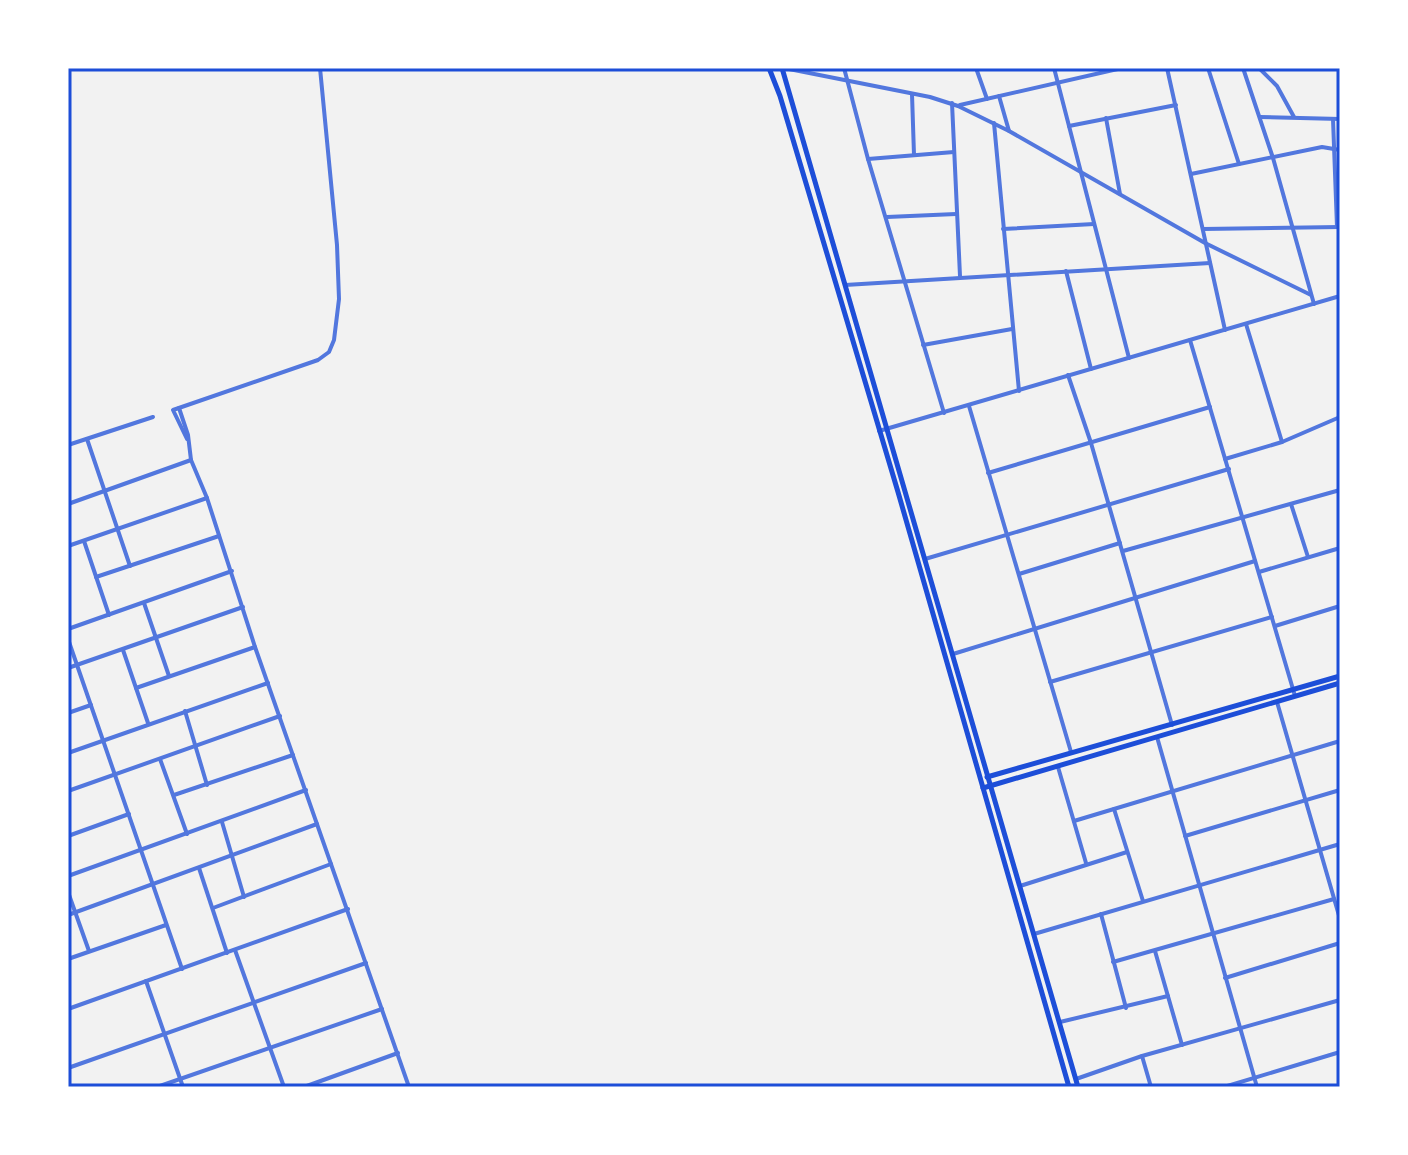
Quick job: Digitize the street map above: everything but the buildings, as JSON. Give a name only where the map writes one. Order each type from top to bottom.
[{"type":"main road","points":[[769,68],[785,111],[1069,1087]]},
{"type":"main road","points":[[783,68],[1078,1087]]},
{"type":"main road","points":[[983,788],[1277,702],[1340,676]]},
{"type":"main road","points":[[981,779],[1201,716],[1340,683]]},
{"type":"main road","points":[[1201,716],[1204,724]]},
{"type":"street","points":[[320,68],[337,245],[338,320],[332,346],[318,360],[176,409],[255,647],[409,1087]]},
{"type":"street","points":[[783,68],[952,103],[1009,131],[1205,243],[1311,295]]},
{"type":"street","points":[[845,68],[868,159],[944,413]]},
{"type":"street","points":[[976,68],[987,99]]},
{"type":"street","points":[[1054,68],[1129,358]]},
{"type":"street","points":[[958,106],[1122,68]]},
{"type":"street","points":[[1167,68],[1225,330]]},
{"type":"street","points":[[1208,68],[1239,164]]},
{"type":"street","points":[[1243,68],[1273,158],[1314,304]]},
{"type":"street","points":[[1259,68],[1277,86],[1294,117]]},
{"type":"street","points":[[912,93],[914,155]]},
{"type":"street","points":[[999,96],[1009,131]]},
{"type":"street","points":[[952,103],[960,276]]},
{"type":"street","points":[[1069,126],[1176,105]]},
{"type":"street","points":[[1260,117],[1340,119]]},
{"type":"street","points":[[1106,118],[1120,194]]},
{"type":"street","points":[[1203,229],[1338,227],[1337,149],[1333,119]]},
{"type":"street","points":[[994,123],[1019,391]]},
{"type":"street","points":[[1191,174],[1322,147],[1337,149]]},
{"type":"street","points":[[868,159],[954,152]]},
{"type":"street","points":[[886,217],[956,214]]},
{"type":"street","points":[[1003,229],[1094,224]]},
{"type":"street","points":[[844,285],[1210,263]]},
{"type":"street","points":[[1066,271],[1091,369]]},
{"type":"street","points":[[879,431],[1340,296]]},
{"type":"street","points":[[1246,324],[1282,442]]},
{"type":"street","points":[[923,345],[1012,329]]},
{"type":"street","points":[[1190,340],[1294,693]]},
{"type":"street","points":[[1068,375],[1091,443],[1172,725]]},
{"type":"street","points":[[969,406],[1071,753]]},
{"type":"street","points":[[988,473],[1210,407]]},
{"type":"street","points":[[68,445],[153,417]]},
{"type":"street","points":[[1225,459],[1282,442],[1340,417]]},
{"type":"street","points":[[87,438],[130,566]]},
{"type":"street","points":[[68,504],[191,460]]},
{"type":"street","points":[[925,559],[1229,469]]},
{"type":"street","points":[[1123,551],[1340,490]]},
{"type":"street","points":[[68,546],[207,498]]},
{"type":"street","points":[[1291,504],[1308,557]]},
{"type":"street","points":[[96,577],[219,536]]},
{"type":"street","points":[[84,541],[109,615]]},
{"type":"street","points":[[1018,574],[1120,543]]},
{"type":"street","points":[[1259,572],[1340,548]]},
{"type":"street","points":[[953,654],[1255,561]]},
{"type":"street","points":[[68,629],[232,571]]},
{"type":"street","points":[[144,603],[169,676]]},
{"type":"street","points":[[1275,626],[1340,606]]},
{"type":"street","points":[[68,668],[243,607]]},
{"type":"street","points":[[1050,682],[1272,617]]},
{"type":"street","points":[[68,639],[182,969]]},
{"type":"street","points":[[136,688],[255,647]]},
{"type":"street","points":[[123,650],[148,723]]},
{"type":"street","points":[[68,753],[268,683]]},
{"type":"street","points":[[1277,702],[1340,919]]},
{"type":"street","points":[[68,713],[91,705]]},
{"type":"street","points":[[185,711],[207,785]]},
{"type":"street","points":[[68,791],[280,716]]},
{"type":"street","points":[[1157,737],[1257,1087]]},
{"type":"street","points":[[1074,821],[1340,741]]},
{"type":"street","points":[[174,795],[294,754]]},
{"type":"street","points":[[160,759],[187,834]]},
{"type":"street","points":[[1058,767],[1086,863]]},
{"type":"street","points":[[68,876],[306,790]]},
{"type":"street","points":[[1185,836],[1340,790]]},
{"type":"street","points":[[1114,809],[1143,901]]},
{"type":"street","points":[[68,836],[129,814]]},
{"type":"street","points":[[222,821],[244,897]]},
{"type":"street","points":[[68,915],[318,824]]},
{"type":"street","points":[[1034,934],[1340,844]]},
{"type":"street","points":[[1020,886],[1127,852]]},
{"type":"street","points":[[213,908],[331,864]]},
{"type":"street","points":[[199,868],[227,953]]},
{"type":"street","points":[[68,892],[89,951]]},
{"type":"street","points":[[1113,962],[1334,899]]},
{"type":"street","points":[[69,1006],[348,909]]},
{"type":"street","points":[[1101,914],[1126,1008]]},
{"type":"street","points":[[68,959],[166,925]]},
{"type":"street","points":[[1225,978],[1340,943]]},
{"type":"street","points":[[235,950],[284,1087]]},
{"type":"street","points":[[1155,951],[1182,1045]]},
{"type":"street","points":[[68,1068],[366,963]]},
{"type":"street","points":[[146,981],[183,1087]]},
{"type":"street","points":[[1060,1022],[1168,996]]},
{"type":"street","points":[[1076,1079],[1142,1056],[1340,1000]]},
{"type":"street","points":[[157,1087],[382,1009]]},
{"type":"street","points":[[1224,1087],[1340,1052]]},
{"type":"street","points":[[304,1087],[398,1053]]},
{"type":"street","points":[[1142,1056],[1151,1087]]}]
